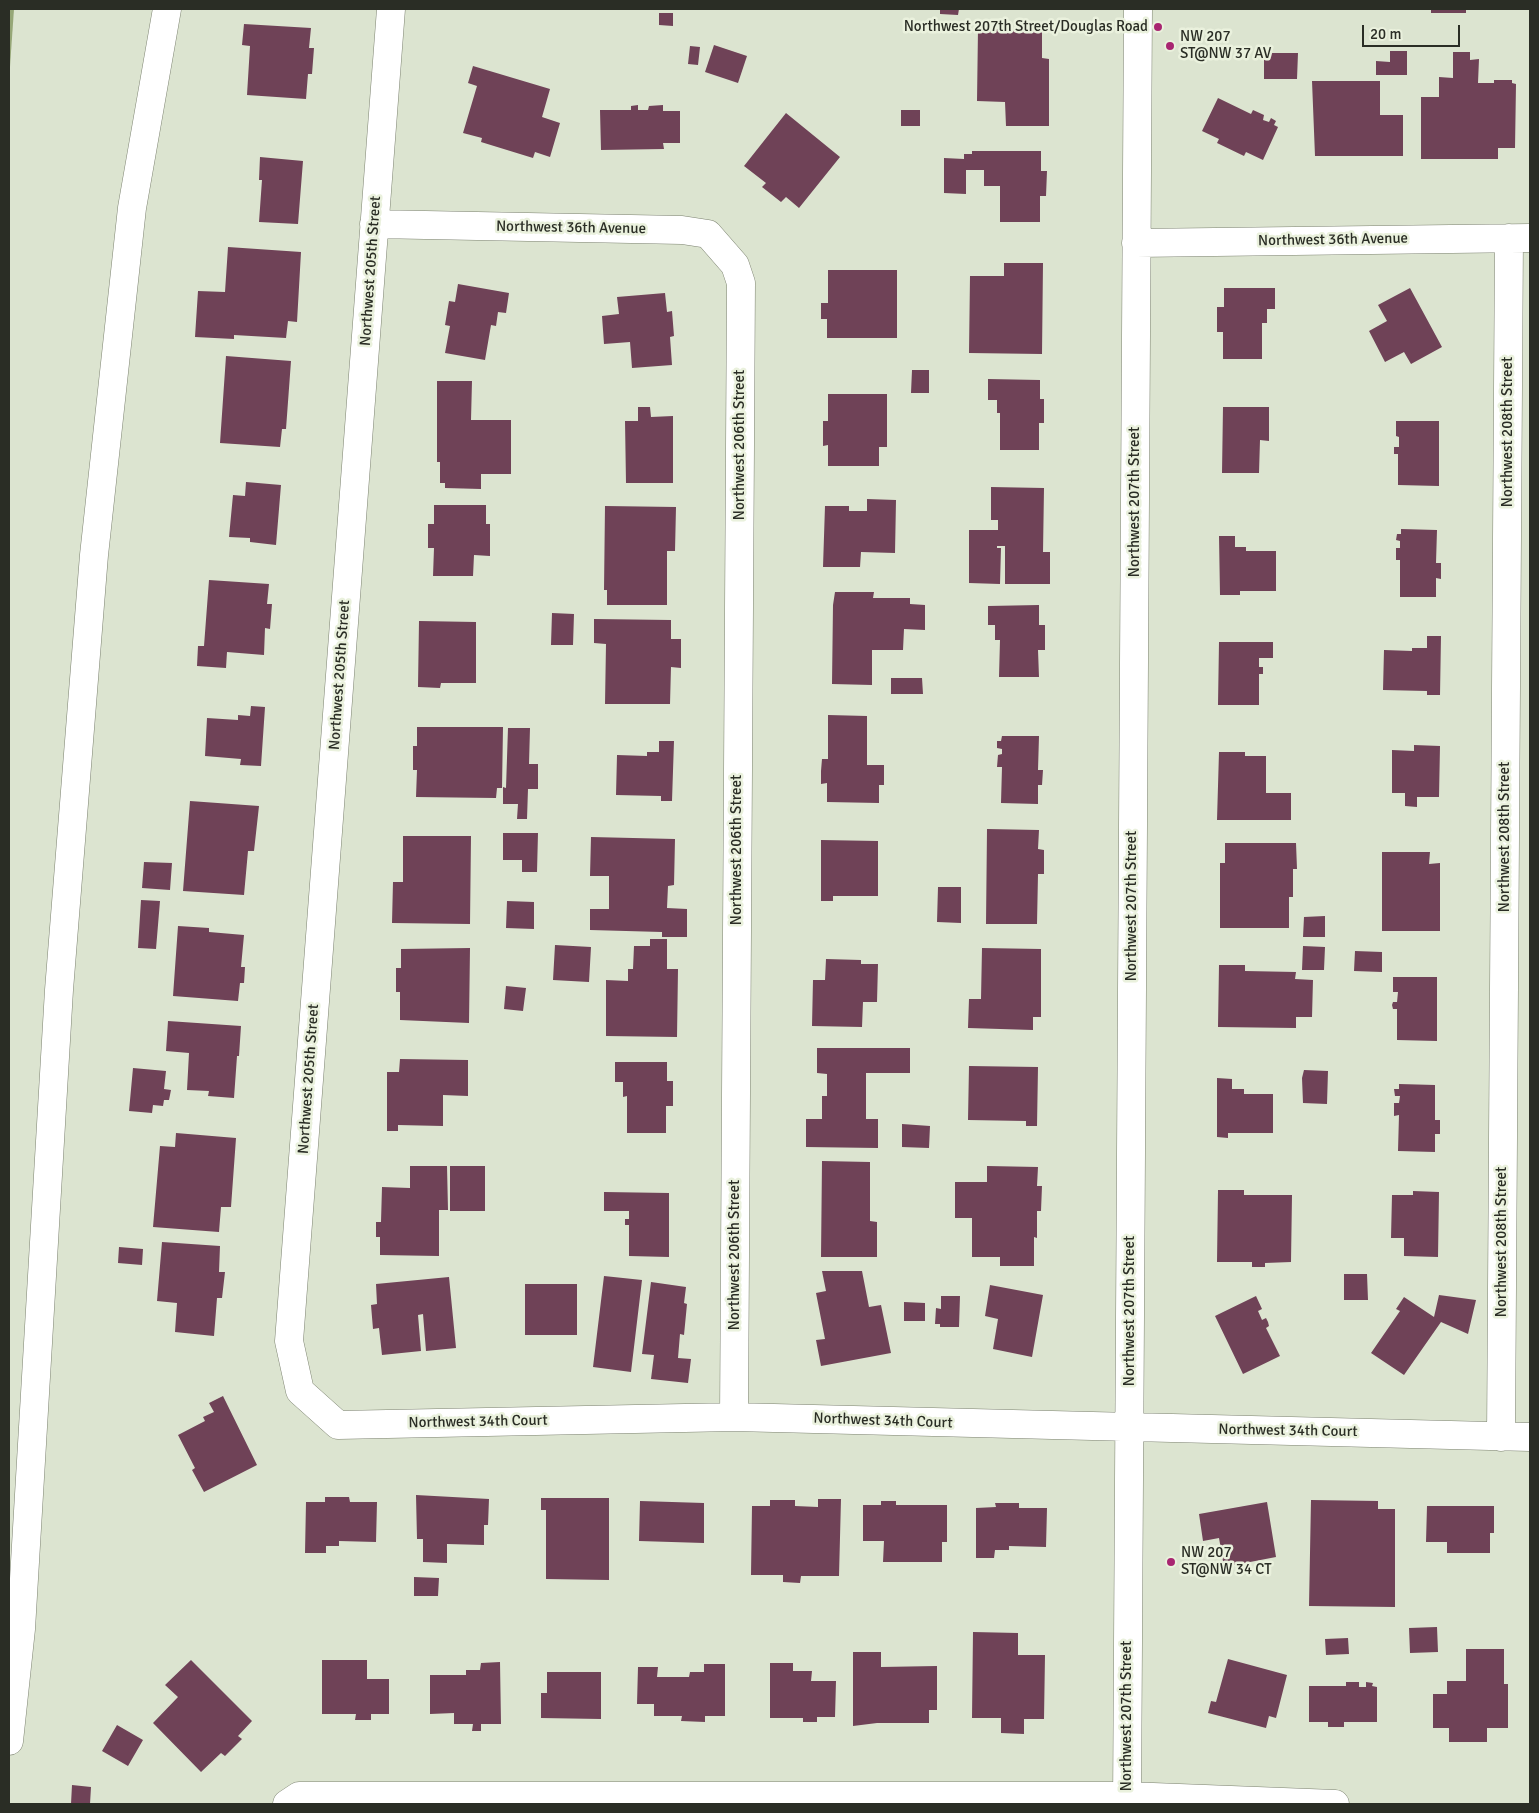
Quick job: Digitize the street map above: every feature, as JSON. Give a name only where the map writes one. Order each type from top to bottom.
[{"type":"street","points":[[9,1741],[21,1629],[59,990],[94,555],[132,208],[167,9]]},
{"type":"street","name":"Northwest 205th Street","points":[[288,1341],[391,9]]},
{"type":"street","name":"Northwest 207th Street","points":[[1127,1800],[1138,9]]},
{"type":"street","name":"Northwest 36th Avenue","points":[[374,224],[682,230],[708,234],[735,264],[741,283]]},
{"type":"street","name":"Northwest 36th Avenue","points":[[1136,242],[1520,238]]},
{"type":"street","name":"Northwest 208th Street","points":[[1501,1437],[1520,238]]},
{"type":"street","name":"Northwest 206th Street","points":[[734,1417],[741,283]]},
{"type":"street","name":"Northwest 34th Court","points":[[288,1341],[300,1391],[338,1425],[734,1417],[1501,1437],[1530,1436]]},
{"type":"street","points":[[287,1804],[299,1796],[1127,1800],[1335,1804]]},
{"type":"shaded area","points":[[9,9],[14,9],[9,81]]},
{"type":"building","points":[[940,9],[959,9],[958,15],[940,14]]},
{"type":"building","points":[[1431,9],[1466,9],[1466,13],[1431,13]]},
{"type":"building","points":[[659,13],[673,13],[673,26],[659,25]]},
{"type":"building","points":[[244,24],[311,28],[309,48],[314,48],[312,74],[308,74],[306,99],[247,95],[250,46],[242,45]]},
{"type":"building","points":[[978,29],[1042,29],[1042,58],[1049,59],[1049,126],[1006,126],[1005,102],[977,101]]},
{"type":"building","points":[[714,45],[747,56],[738,83],[705,72]]},
{"type":"building","points":[[690,46],[700,47],[698,65],[688,64]]},
{"type":"building","points":[[1390,51],[1407,51],[1407,75],[1376,75],[1376,61],[1390,62]]},
{"type":"building","points":[[1453,52],[1470,52],[1470,60],[1479,59],[1478,83],[1494,83],[1494,80],[1512,80],[1512,83],[1516,84],[1515,148],[1498,148],[1498,159],[1421,159],[1421,97],[1439,97],[1439,77],[1453,78]]},
{"type":"building","points":[[1264,53],[1298,53],[1297,79],[1264,79]]},
{"type":"building","points":[[473,66],[550,89],[542,117],[560,123],[550,157],[535,152],[533,158],[481,142],[482,138],[463,133],[477,86],[468,83]]},
{"type":"building","points":[[1312,81],[1380,81],[1380,115],[1403,115],[1403,156],[1315,156]]},
{"type":"building","points":[[1218,98],[1251,114],[1253,110],[1264,115],[1263,120],[1269,122],[1271,118],[1276,121],[1274,125],[1278,127],[1263,160],[1246,152],[1244,156],[1217,143],[1219,139],[1202,131]]},
{"type":"building","points":[[638,105],[638,110],[648,110],[649,106],[663,105],[663,111],[680,111],[680,143],[663,143],[664,149],[601,150],[600,110],[631,110],[631,106]]},
{"type":"building","points":[[901,110],[920,110],[920,126],[901,126]]},
{"type":"building","points":[[786,113],[840,157],[799,208],[786,197],[781,202],[762,187],[766,183],[744,166]]},
{"type":"building","points":[[972,151],[1041,151],[1041,171],[1047,171],[1046,196],[1040,196],[1040,222],[1000,222],[1000,186],[984,186],[984,170],[966,170],[966,194],[944,193],[944,158],[964,159],[964,154],[972,154]]},
{"type":"building","points":[[260,157],[303,161],[298,224],[259,222],[262,180],[259,180]]},
{"type":"building","points":[[228,247],[301,252],[297,322],[288,321],[286,338],[234,335],[234,339],[195,337],[198,291],[225,292]]},
{"type":"building","points":[[1004,263],[1043,263],[1042,354],[969,353],[970,276],[1004,276]]},
{"type":"building","points":[[828,270],[897,270],[897,338],[827,338],[827,319],[821,319],[821,303],[828,303]]},
{"type":"building","points":[[458,284],[509,293],[506,313],[498,312],[496,326],[491,325],[485,360],[445,353],[450,326],[445,325],[449,301],[455,302]]},
{"type":"building","points":[[1224,288],[1275,288],[1275,309],[1267,309],[1267,323],[1262,323],[1262,359],[1223,359],[1223,332],[1217,332],[1217,307],[1224,307]]},
{"type":"building","points":[[1410,288],[1442,347],[1411,364],[1404,352],[1385,362],[1369,331],[1387,321],[1378,305]]},
{"type":"building","points":[[665,293],[667,312],[672,311],[674,336],[670,337],[672,365],[632,368],[630,342],[604,344],[602,316],[619,314],[617,297]]},
{"type":"building","points":[[226,356],[291,361],[286,429],[282,429],[280,447],[220,443]]},
{"type":"building","points":[[912,370],[929,370],[929,393],[911,393]]},
{"type":"building","points":[[988,379],[1040,380],[1040,399],[1044,399],[1044,423],[1039,423],[1039,450],[1000,450],[1000,413],[997,413],[997,400],[988,400]]},
{"type":"building","points":[[437,381],[472,381],[471,420],[511,420],[511,474],[481,474],[481,489],[445,488],[445,483],[440,483],[440,462],[437,462]]},
{"type":"building","points":[[828,394],[887,394],[887,447],[879,447],[879,466],[828,466],[828,445],[823,446],[823,421],[828,421]]},
{"type":"building","points":[[638,407],[650,407],[651,417],[673,416],[673,483],[626,483],[625,421],[638,421]]},
{"type":"building","points":[[1223,407],[1269,407],[1269,441],[1260,440],[1259,473],[1222,473]]},
{"type":"building","points":[[1396,421],[1439,421],[1439,486],[1398,485],[1398,454],[1394,454],[1394,447],[1399,447],[1399,437],[1396,436]]},
{"type":"building","points":[[246,482],[281,485],[276,545],[250,542],[250,538],[229,537],[233,495],[245,496]]},
{"type":"building","points":[[991,487],[1044,488],[1043,552],[1050,552],[1050,584],[1005,584],[1005,546],[997,546],[997,548],[1001,548],[1000,584],[969,583],[969,530],[998,530],[998,520],[991,520]]},
{"type":"building","points":[[867,499],[896,500],[895,553],[861,552],[860,567],[823,567],[825,506],[849,506],[849,511],[867,511]]},
{"type":"building","points":[[434,505],[486,505],[486,524],[490,524],[490,556],[474,555],[473,576],[433,576],[434,548],[428,548],[428,524],[434,524]]},
{"type":"building","points":[[605,506],[676,507],[675,551],[667,551],[667,605],[607,605],[607,590],[604,590]]},
{"type":"building","points":[[1401,529],[1437,530],[1436,563],[1441,563],[1441,579],[1436,578],[1436,597],[1400,597],[1400,560],[1396,560],[1396,548],[1400,548],[1400,541],[1396,540],[1397,534],[1401,534]]},
{"type":"building","points":[[1219,536],[1235,536],[1235,547],[1246,547],[1246,551],[1276,551],[1276,591],[1240,591],[1240,595],[1220,595]]},
{"type":"building","points":[[209,580],[269,584],[267,604],[272,604],[270,629],[265,628],[264,655],[227,652],[226,668],[197,666],[198,646],[204,646]]},
{"type":"building","points":[[835,592],[874,592],[873,598],[910,598],[910,604],[925,605],[925,630],[904,629],[903,650],[872,650],[872,685],[832,684],[833,605]]},
{"type":"building","points":[[1039,605],[1039,625],[1045,625],[1045,650],[1038,650],[1039,677],[999,677],[1000,640],[995,640],[995,625],[988,625],[988,606]]},
{"type":"building","points":[[552,613],[574,614],[573,645],[551,645]]},
{"type":"building","points":[[594,619],[671,620],[671,639],[681,639],[681,668],[671,667],[670,704],[605,704],[606,644],[594,643]]},
{"type":"building","points":[[419,621],[476,622],[476,683],[441,683],[440,688],[418,687]]},
{"type":"building","points":[[1427,636],[1441,636],[1440,695],[1427,695],[1427,691],[1383,690],[1384,650],[1412,651],[1412,648],[1427,648]]},
{"type":"building","points":[[1219,642],[1273,642],[1273,658],[1259,658],[1259,667],[1263,667],[1263,674],[1259,674],[1259,705],[1218,705]]},
{"type":"building","points":[[891,678],[922,678],[923,694],[891,694]]},
{"type":"building","points":[[251,706],[265,707],[261,766],[240,765],[241,759],[205,756],[207,718],[238,720],[238,715],[250,716]]},
{"type":"building","points":[[828,715],[867,716],[867,765],[884,765],[884,785],[879,785],[879,803],[827,802],[827,783],[821,784],[821,771],[822,759],[828,759]]},
{"type":"building","points":[[417,727],[503,727],[502,788],[497,788],[496,798],[416,797],[417,770],[413,770],[413,746],[417,746]]},
{"type":"building","points":[[508,728],[530,728],[529,764],[538,764],[538,789],[528,789],[527,819],[517,819],[518,804],[503,804],[503,787],[506,788]]},
{"type":"building","points":[[1002,736],[1039,736],[1038,770],[1043,770],[1042,785],[1038,785],[1038,804],[1001,803],[1002,767],[997,767],[998,755],[1002,754],[1002,749],[997,748],[997,741],[1001,741]]},
{"type":"building","points":[[659,741],[674,741],[672,801],[661,801],[661,796],[616,795],[617,755],[647,756],[647,752],[659,752]]},
{"type":"building","points":[[1414,745],[1440,746],[1439,797],[1417,797],[1417,807],[1405,806],[1405,793],[1392,793],[1392,750],[1414,751]]},
{"type":"building","points":[[1219,752],[1245,752],[1245,756],[1266,756],[1266,793],[1291,793],[1291,820],[1217,820]]},
{"type":"building","points":[[190,801],[259,806],[254,851],[248,851],[244,895],[183,891]]},
{"type":"building","points":[[987,829],[1039,830],[1038,849],[1044,850],[1044,874],[1038,874],[1037,924],[986,924]]},
{"type":"building","points":[[503,833],[538,833],[537,872],[522,872],[522,860],[503,860]]},
{"type":"building","points":[[403,836],[471,836],[470,924],[392,923],[393,882],[403,882]]},
{"type":"building","points":[[591,837],[675,839],[674,885],[668,886],[667,908],[687,909],[687,937],[662,937],[662,932],[590,930],[590,909],[609,909],[609,876],[590,876]]},
{"type":"building","points":[[821,840],[878,841],[878,896],[833,896],[833,901],[821,901]]},
{"type":"building","points":[[1225,843],[1296,843],[1297,869],[1293,869],[1293,897],[1289,897],[1289,928],[1220,928],[1220,863],[1225,863]]},
{"type":"building","points":[[1382,852],[1430,852],[1429,864],[1440,863],[1440,931],[1382,931]]},
{"type":"building","points":[[144,862],[172,863],[170,890],[142,888]]},
{"type":"building","points":[[938,887],[961,887],[961,923],[937,922]]},
{"type":"building","points":[[141,900],[160,901],[156,949],[138,948]]},
{"type":"building","points":[[507,901],[534,902],[534,929],[506,928]]},
{"type":"building","points":[[1325,916],[1325,937],[1303,937],[1304,917]]},
{"type":"building","points":[[178,926],[209,928],[209,932],[244,935],[241,967],[245,967],[244,983],[240,983],[238,1001],[173,996]]},
{"type":"building","points":[[650,939],[667,939],[667,969],[678,969],[677,1037],[606,1036],[606,980],[628,981],[628,969],[633,969],[634,946],[650,946]]},
{"type":"building","points":[[555,945],[591,947],[589,982],[553,980]]},
{"type":"building","points":[[1303,946],[1325,947],[1324,970],[1302,970]]},
{"type":"building","points":[[470,948],[469,1023],[400,1020],[400,992],[396,992],[396,968],[401,968],[401,949]]},
{"type":"building","points":[[982,948],[1041,949],[1041,1017],[1033,1017],[1033,1030],[968,1028],[969,999],[981,999]]},
{"type":"building","points":[[1355,951],[1382,952],[1382,972],[1354,971]]},
{"type":"building","points":[[826,959],[861,960],[861,964],[878,964],[877,1002],[863,1002],[862,1027],[812,1026],[813,980],[825,980]]},
{"type":"building","points":[[1219,965],[1245,965],[1245,971],[1296,972],[1295,979],[1313,980],[1312,1017],[1296,1017],[1296,1028],[1218,1027]]},
{"type":"building","points":[[1393,977],[1437,977],[1437,1041],[1397,1040],[1397,1009],[1393,1009],[1392,1005],[1393,1002],[1397,1002],[1398,992],[1393,992]]},
{"type":"building","points":[[506,986],[526,988],[523,1011],[504,1009]]},
{"type":"building","points":[[168,1021],[241,1026],[234,1098],[208,1096],[209,1091],[187,1090],[189,1053],[166,1051]]},
{"type":"building","points":[[817,1048],[910,1048],[910,1073],[866,1073],[866,1119],[878,1119],[878,1148],[806,1147],[806,1119],[822,1119],[822,1096],[827,1096],[827,1074],[817,1073]]},
{"type":"building","points":[[400,1059],[468,1060],[468,1096],[443,1095],[443,1126],[398,1125],[398,1131],[387,1131],[387,1072],[399,1072]]},
{"type":"building","points":[[615,1062],[667,1062],[667,1081],[673,1081],[673,1106],[666,1106],[666,1133],[627,1133],[627,1096],[623,1097],[623,1082],[615,1082]]},
{"type":"building","points":[[969,1066],[1038,1067],[1037,1126],[1026,1126],[1026,1121],[968,1120]]},
{"type":"building","points":[[133,1068],[166,1071],[164,1089],[171,1090],[169,1100],[164,1100],[163,1106],[153,1105],[152,1113],[129,1111]]},
{"type":"building","points":[[1304,1070],[1328,1071],[1327,1104],[1303,1103],[1302,1078]]},
{"type":"building","points":[[1217,1078],[1232,1079],[1232,1089],[1244,1089],[1244,1094],[1273,1094],[1273,1133],[1228,1133],[1228,1138],[1217,1137]]},
{"type":"building","points":[[1399,1084],[1435,1085],[1435,1120],[1440,1120],[1440,1134],[1435,1134],[1435,1152],[1398,1151],[1399,1115],[1394,1116],[1394,1103],[1399,1103],[1400,1096],[1395,1096],[1394,1089],[1399,1089]]},
{"type":"building","points":[[902,1124],[930,1126],[929,1148],[902,1147]]},
{"type":"building","points":[[176,1133],[236,1138],[231,1207],[221,1207],[219,1232],[153,1227],[160,1146],[175,1147]]},
{"type":"building","points":[[822,1161],[870,1162],[870,1221],[877,1222],[877,1257],[821,1257]]},
{"type":"building","points":[[410,1166],[447,1166],[448,1210],[439,1210],[439,1256],[380,1255],[380,1237],[376,1237],[376,1222],[381,1222],[382,1187],[410,1188]]},
{"type":"building","points":[[450,1166],[485,1166],[485,1211],[450,1211]]},
{"type":"building","points":[[987,1166],[1038,1167],[1037,1186],[1042,1186],[1041,1211],[1037,1211],[1037,1238],[1034,1237],[1034,1266],[1000,1266],[1000,1257],[972,1257],[972,1218],[955,1218],[955,1182],[987,1182]]},
{"type":"building","points":[[1218,1190],[1244,1190],[1244,1195],[1292,1195],[1291,1262],[1265,1263],[1265,1267],[1252,1267],[1252,1262],[1217,1262]]},
{"type":"building","points":[[1413,1191],[1439,1192],[1438,1257],[1404,1256],[1404,1238],[1391,1238],[1392,1195],[1413,1195]]},
{"type":"building","points":[[604,1192],[669,1193],[669,1257],[629,1256],[629,1225],[625,1225],[625,1219],[629,1219],[629,1211],[604,1211]]},
{"type":"building","points":[[162,1242],[220,1246],[219,1272],[225,1272],[222,1298],[217,1298],[214,1336],[175,1332],[177,1303],[157,1301]]},
{"type":"building","points":[[119,1247],[143,1249],[142,1265],[118,1263]]},
{"type":"building","points":[[822,1271],[862,1271],[869,1307],[881,1305],[891,1353],[821,1366],[816,1340],[825,1339],[816,1293],[826,1291]]},
{"type":"building","points":[[1344,1274],[1367,1274],[1368,1300],[1344,1300]]},
{"type":"building","points":[[604,1276],[642,1280],[631,1372],[593,1367]]},
{"type":"building","points":[[449,1277],[456,1348],[426,1351],[423,1314],[418,1315],[421,1351],[382,1355],[379,1328],[373,1329],[371,1305],[377,1304],[376,1284]]},
{"type":"building","points":[[651,1282],[686,1287],[684,1303],[687,1304],[684,1335],[680,1334],[678,1358],[691,1359],[688,1383],[651,1379],[654,1355],[642,1354]]},
{"type":"building","points":[[525,1284],[577,1284],[577,1335],[525,1335]]},
{"type":"building","points":[[990,1285],[1043,1295],[1032,1357],[993,1349],[998,1319],[985,1316]]},
{"type":"building","points":[[1439,1295],[1476,1300],[1468,1334],[1441,1322],[1404,1375],[1371,1353],[1400,1311],[1396,1309],[1404,1297],[1434,1317]]},
{"type":"building","points":[[941,1296],[960,1296],[959,1327],[940,1327],[940,1324],[935,1324],[936,1308],[941,1309]]},
{"type":"building","points":[[1256,1296],[1262,1309],[1258,1311],[1262,1320],[1266,1318],[1268,1322],[1269,1326],[1266,1328],[1280,1356],[1243,1374],[1215,1316]]},
{"type":"building","points":[[904,1302],[925,1303],[925,1321],[904,1321]]},
{"type":"building","points":[[223,1396],[257,1465],[204,1492],[192,1470],[195,1468],[178,1435],[205,1421],[203,1417],[214,1412],[209,1403]]},
{"type":"building","points":[[416,1495],[489,1499],[488,1525],[484,1525],[484,1545],[447,1544],[447,1563],[423,1562],[423,1539],[417,1539]]},
{"type":"building","points":[[325,1497],[349,1497],[350,1502],[377,1502],[376,1542],[339,1541],[339,1546],[326,1546],[326,1553],[305,1553],[306,1502],[325,1502]]},
{"type":"building","points":[[541,1498],[609,1498],[609,1580],[546,1579],[546,1510],[541,1510]]},
{"type":"building","points":[[818,1499],[841,1499],[839,1576],[801,1576],[800,1583],[783,1582],[783,1575],[751,1575],[752,1506],[770,1506],[770,1500],[795,1500],[795,1506],[818,1507]]},
{"type":"building","points":[[1311,1500],[1378,1501],[1378,1509],[1395,1509],[1395,1607],[1309,1606]]},
{"type":"building","points":[[640,1501],[704,1503],[704,1543],[639,1541]]},
{"type":"building","points":[[881,1501],[896,1501],[896,1505],[947,1505],[947,1542],[942,1542],[942,1562],[883,1562],[884,1541],[863,1541],[863,1505],[881,1505]]},
{"type":"building","points":[[1267,1502],[1276,1557],[1224,1567],[1219,1538],[1203,1541],[1199,1514]]},
{"type":"building","points":[[995,1503],[1019,1503],[1019,1508],[1047,1508],[1046,1547],[1009,1546],[1009,1550],[995,1550],[994,1558],[976,1558],[976,1508],[996,1507]]},
{"type":"building","points":[[1427,1506],[1494,1506],[1494,1533],[1490,1533],[1490,1553],[1447,1553],[1447,1542],[1426,1542]]},
{"type":"building","points":[[414,1577],[439,1578],[438,1596],[414,1596]]},
{"type":"building","points":[[1437,1627],[1438,1652],[1410,1653],[1409,1628]]},
{"type":"building","points":[[973,1632],[1018,1633],[1018,1655],[1045,1655],[1044,1719],[1024,1719],[1024,1734],[1001,1733],[1001,1718],[972,1718]]},
{"type":"building","points":[[1348,1638],[1349,1654],[1326,1655],[1325,1639]]},
{"type":"building","points":[[1466,1649],[1504,1649],[1504,1684],[1508,1684],[1508,1728],[1487,1728],[1487,1742],[1449,1742],[1449,1728],[1433,1728],[1433,1694],[1447,1694],[1447,1681],[1466,1681]]},
{"type":"building","points":[[853,1652],[881,1652],[881,1667],[937,1666],[937,1710],[929,1710],[929,1723],[877,1723],[853,1726]]},
{"type":"building","points":[[1228,1659],[1287,1675],[1276,1718],[1269,1716],[1266,1728],[1208,1713],[1211,1701],[1216,1702]]},
{"type":"building","points":[[191,1660],[252,1721],[238,1736],[242,1739],[225,1756],[221,1753],[201,1772],[153,1723],[178,1697],[165,1685]]},
{"type":"building","points":[[322,1660],[367,1660],[367,1679],[389,1679],[389,1714],[371,1714],[371,1720],[355,1720],[356,1714],[322,1714]]},
{"type":"building","points":[[500,1662],[501,1724],[481,1724],[481,1731],[472,1731],[473,1724],[454,1724],[454,1713],[430,1714],[430,1675],[466,1675],[466,1670],[480,1670],[481,1663]]},
{"type":"building","points":[[770,1663],[793,1663],[793,1671],[812,1671],[811,1681],[836,1681],[835,1717],[817,1717],[817,1722],[803,1722],[803,1718],[770,1718]]},
{"type":"building","points":[[704,1664],[725,1664],[725,1716],[705,1716],[705,1722],[681,1721],[682,1716],[654,1716],[654,1704],[637,1704],[638,1667],[658,1667],[657,1677],[689,1677],[690,1672],[704,1672]]},
{"type":"building","points":[[547,1672],[601,1672],[601,1719],[541,1718],[541,1693],[547,1693]]},
{"type":"building","points":[[1346,1682],[1359,1682],[1359,1687],[1366,1687],[1366,1682],[1373,1683],[1372,1686],[1377,1687],[1377,1722],[1344,1722],[1344,1727],[1328,1727],[1328,1722],[1309,1722],[1309,1686],[1346,1686]]},
{"type":"building","points":[[117,1725],[143,1740],[128,1766],[102,1751]]},
{"type":"building","points":[[72,1785],[91,1787],[90,1804],[71,1804]]},
{"type":"place","name":"Northwest 207th Street/Douglas Road","points":[[1158,27]]},
{"type":"place","name":"NW 207 ST@NW 37 AV","points":[[1170,46]]},
{"type":"place","name":"NW 207 ST@NW 34 CT","points":[[1171,1562]]}]
